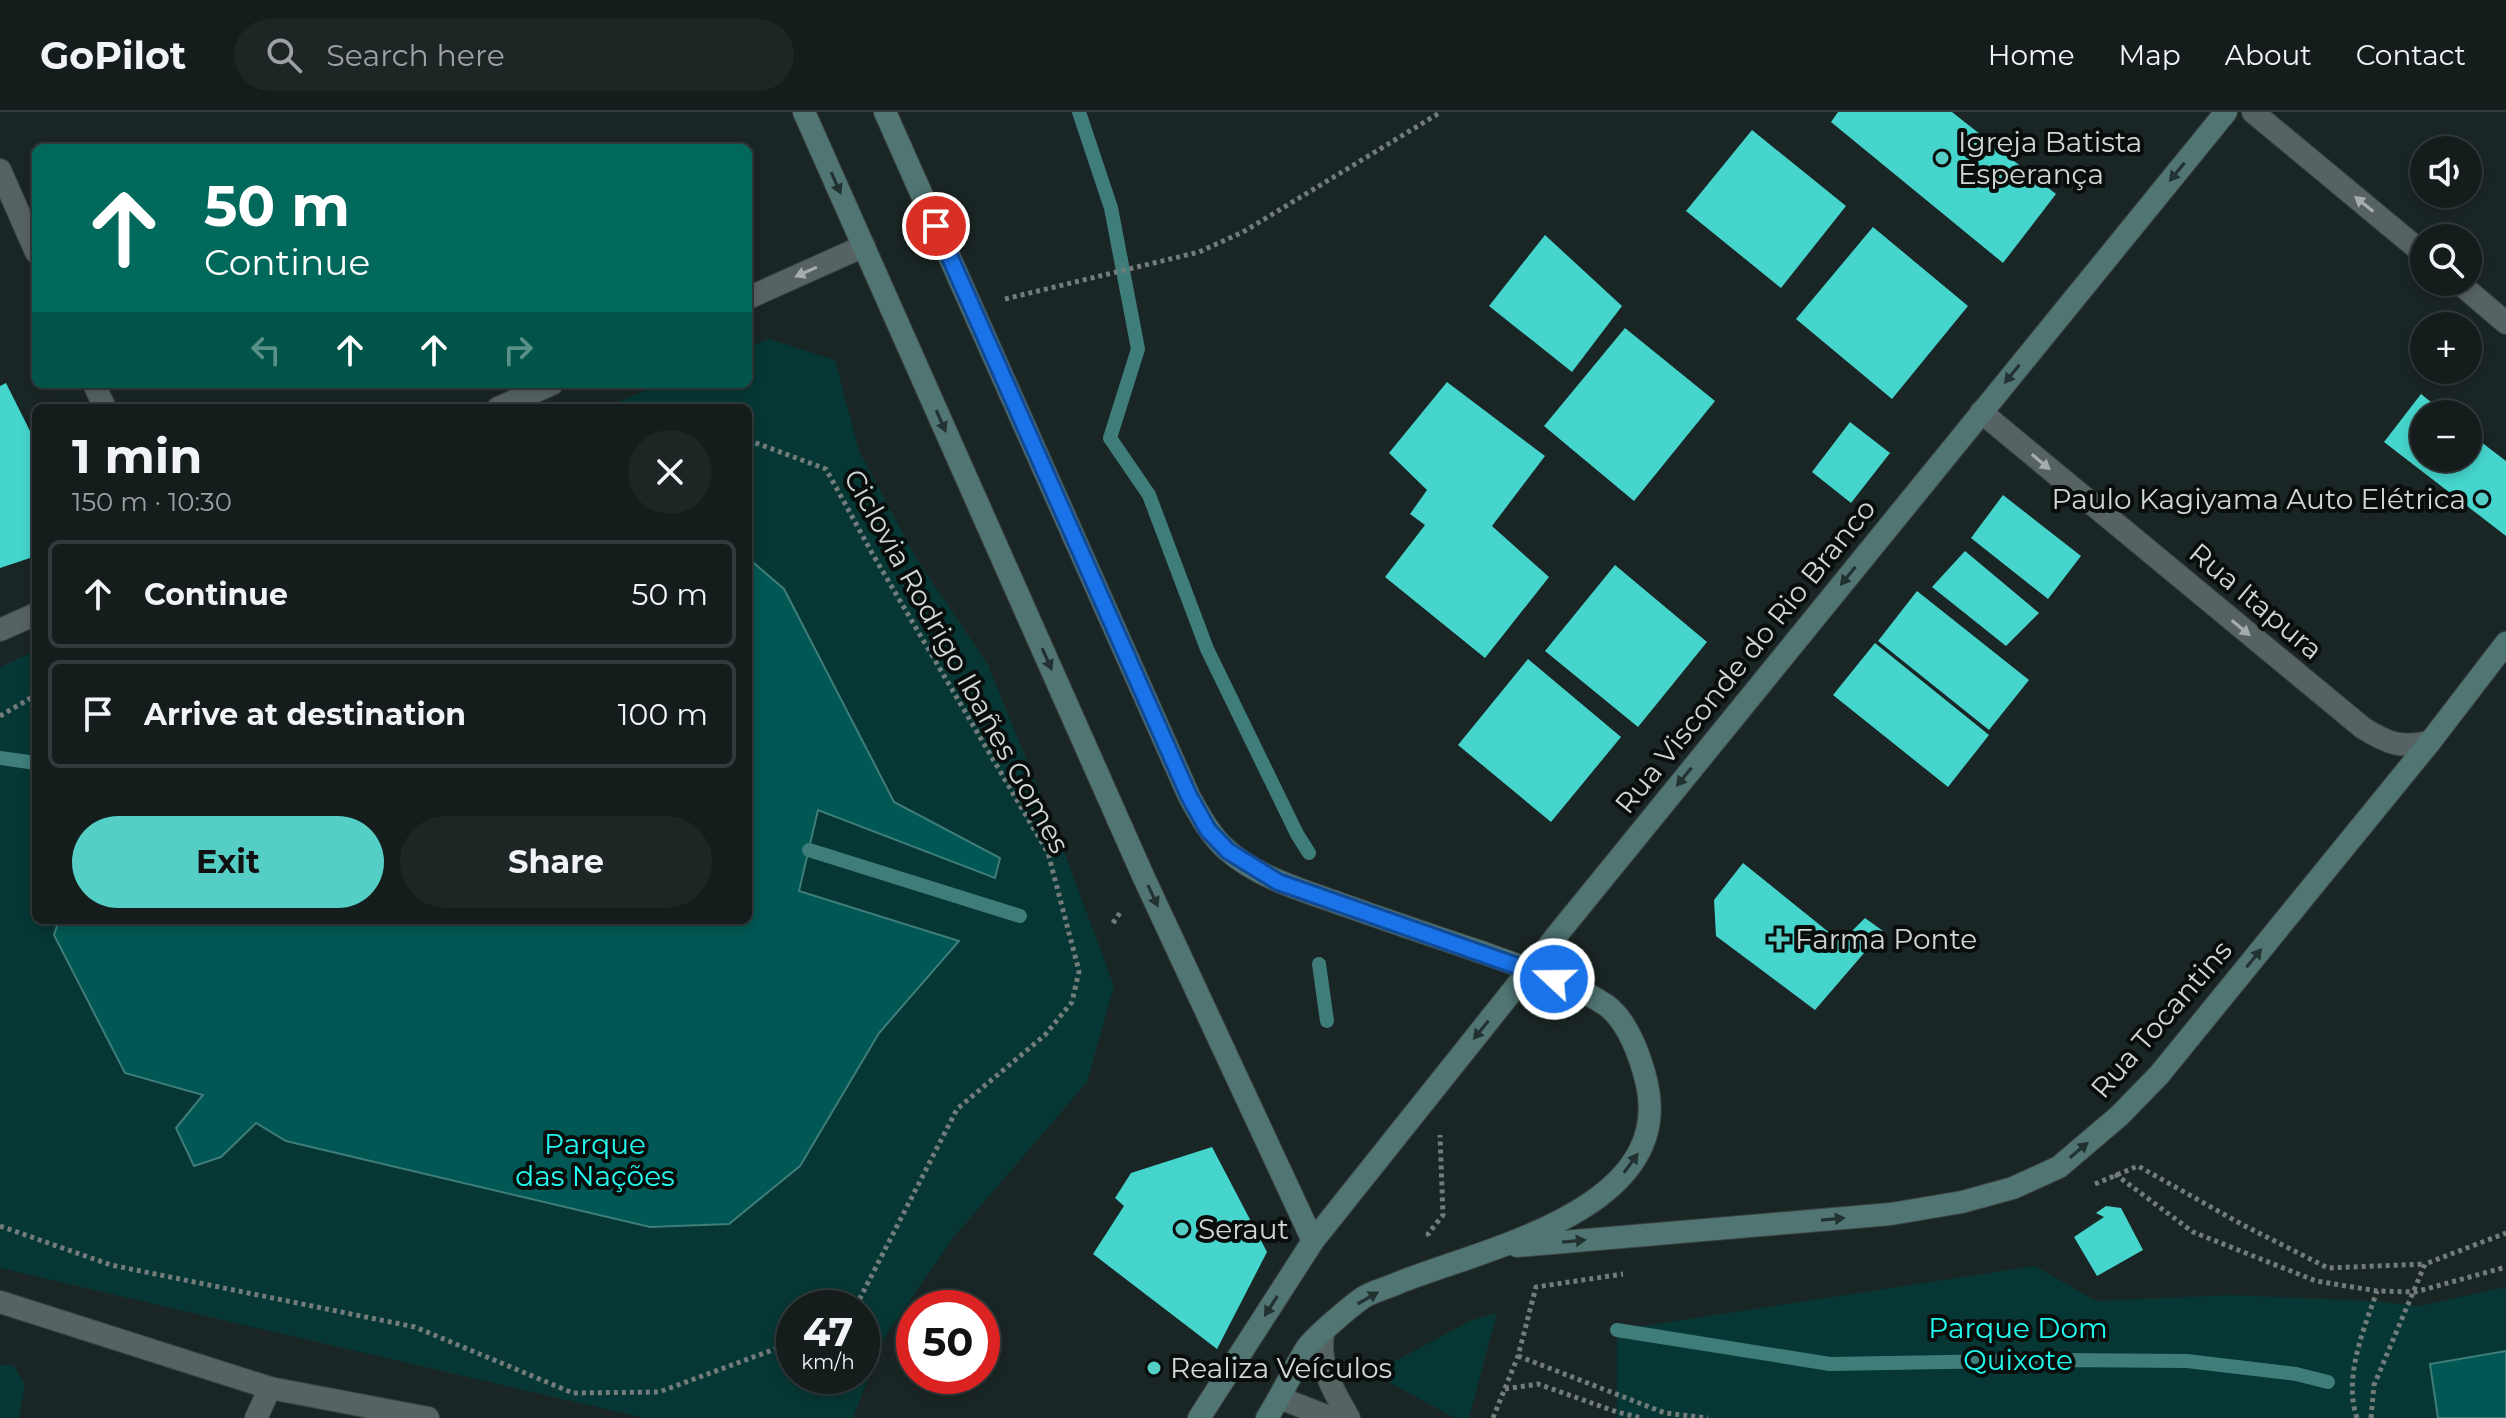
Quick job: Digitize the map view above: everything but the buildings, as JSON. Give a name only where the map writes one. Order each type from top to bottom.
[{"type":"main road","points":[[804,112],[1144,878],[1313,1241]]},
{"type":"main road","points":[[885,112],[1189,796],[1208,830],[1228,851],[1278,882],[1530,969],[1579,989],[1609,1008],[1631,1037],[1643,1066],[1650,1099],[1648,1123],[1639,1153],[1618,1181],[1596,1200],[1564,1219],[1365,1297],[1308,1346],[1267,1418]]},
{"type":"main road","name":"Rua Visconde do Rio Branco","points":[[1199,1418],[1313,1241],[2226,112]]},
{"type":"main road","name":"Rua Tocantins","points":[[1496,1248],[1891,1214],[1962,1202],[2013,1188],[2059,1167],[2119,1116],[2159,1075],[2430,742],[2506,643]]},
{"type":"street","points":[[2253,112],[2410,242]]},
{"type":"street","points":[[0,170],[32,243]]},
{"type":"street","points":[[752,296],[864,246]]},
{"type":"street","points":[[2474,296],[2506,323]]},
{"type":"street","points":[[507,404],[543,388]]},
{"type":"street","name":"Rua Itapura","points":[[1981,412],[2363,728],[2388,744],[2409,746],[2430,742]]},
{"type":"street","points":[[0,630],[32,616]]},
{"type":"street","points":[[0,1302],[270,1388],[428,1418]]},
{"type":"street","points":[[1323,1333],[1321,1347],[1328,1379],[1349,1418]]},
{"type":"street","points":[[256,1418],[270,1388]]},
{"type":"street","points":[[1280,1398],[1331,1418]]},
{"type":"path","points":[[1004,299],[1199,252],[1243,232],[1441,112]]},
{"type":"path","name":"Ciclovia Rodrigo Ibañes Gomes","points":[[752,441],[826,469],[1048,853],[1079,971],[1072,1002],[1045,1035],[957,1109],[864,1290]]},
{"type":"path","points":[[0,716],[32,697]]},
{"type":"path","points":[[1422,1104],[1440,1129],[1443,1215],[1428,1234],[1443,1266]]},
{"type":"path","points":[[2092,1185],[2138,1166],[2328,1268],[2425,1264],[2506,1233]]},
{"type":"path","points":[[2059,1167],[2117,1174],[2193,1232],[2316,1281],[2377,1291],[2415,1292],[2506,1267]]},
{"type":"path","points":[[0,1226],[111,1265],[415,1327],[573,1393],[659,1392],[776,1349]]},
{"type":"path","points":[[2371,1418],[2374,1385],[2425,1264]]},
{"type":"path","points":[[1493,1418],[1518,1356],[1536,1287],[1629,1273]]},
{"type":"path","points":[[2357,1418],[2353,1384],[2356,1358],[2377,1291]]},
{"type":"path","points":[[1518,1356],[1665,1413],[1708,1418]]},
{"type":"path","points":[[1504,1389],[1538,1384],[1642,1418]]},
{"type":"green space","name":"Parque das Nações","points":[[769,339],[835,360],[859,451],[916,558],[988,665],[1066,857],[1114,986],[1087,1082],[953,1238],[917,1290],[896,1290],[896,1321],[880,1348],[880,1290],[776,1290],[776,1394],[862,1394],[853,1418],[644,1418],[0,1268],[0,667],[32,653],[32,924],[752,924],[752,404],[614,404],[652,388],[752,388],[752,345]]},
{"type":"green space","name":"Parque Dom Quixote","points":[[2035,1266],[2096,1301],[2231,1295],[2420,1306],[2506,1287],[2506,1418],[1617,1418],[1617,1330]]},
{"type":"green space","points":[[1497,1313],[1469,1418],[1455,1418],[1383,1379],[1395,1361],[1472,1320]]},
{"type":"green space","points":[[0,1365],[13,1365],[25,1384],[19,1418],[0,1418]]},
{"type":"shaded area","points":[[752,561],[784,589],[894,802],[1000,858],[995,878],[818,810],[799,891],[959,941],[879,1033],[800,1166],[729,1224],[650,1227],[286,1141],[256,1123],[221,1157],[194,1166],[176,1128],[203,1095],[125,1073],[54,935],[58,924],[752,924]]},
{"type":"shaded area","points":[[2506,1351],[2506,1418],[2438,1418],[2430,1364]]},
{"type":"waterway","points":[[1079,112],[1111,208],[1138,349],[1110,438],[1149,495],[1207,649],[1309,853]]},
{"type":"waterway","points":[[0,758],[32,762]]},
{"type":"waterway","points":[[809,850],[1020,916]]},
{"type":"waterway","points":[[1319,964],[1327,1021]]},
{"type":"waterway","points":[[1617,1330],[1830,1364],[2187,1361],[2296,1374],[2328,1382]]},
{"type":"place","name":"Igreja Batista Esperança","points":[[1942,158]]},
{"type":"place","name":"Paulo Kagiyama Auto Elétrica","points":[[2482,499]]},
{"type":"place","name":"Farma Ponte","points":[[1779,939]]},
{"type":"place","name":"Seraut","points":[[1182,1229]]},
{"type":"place","name":"Realiza Veículos","points":[[1154,1368]]},
{"type":"route","points":[[936,226],[1189,796],[1208,830],[1228,851],[1278,882],[1554,979]]}]
